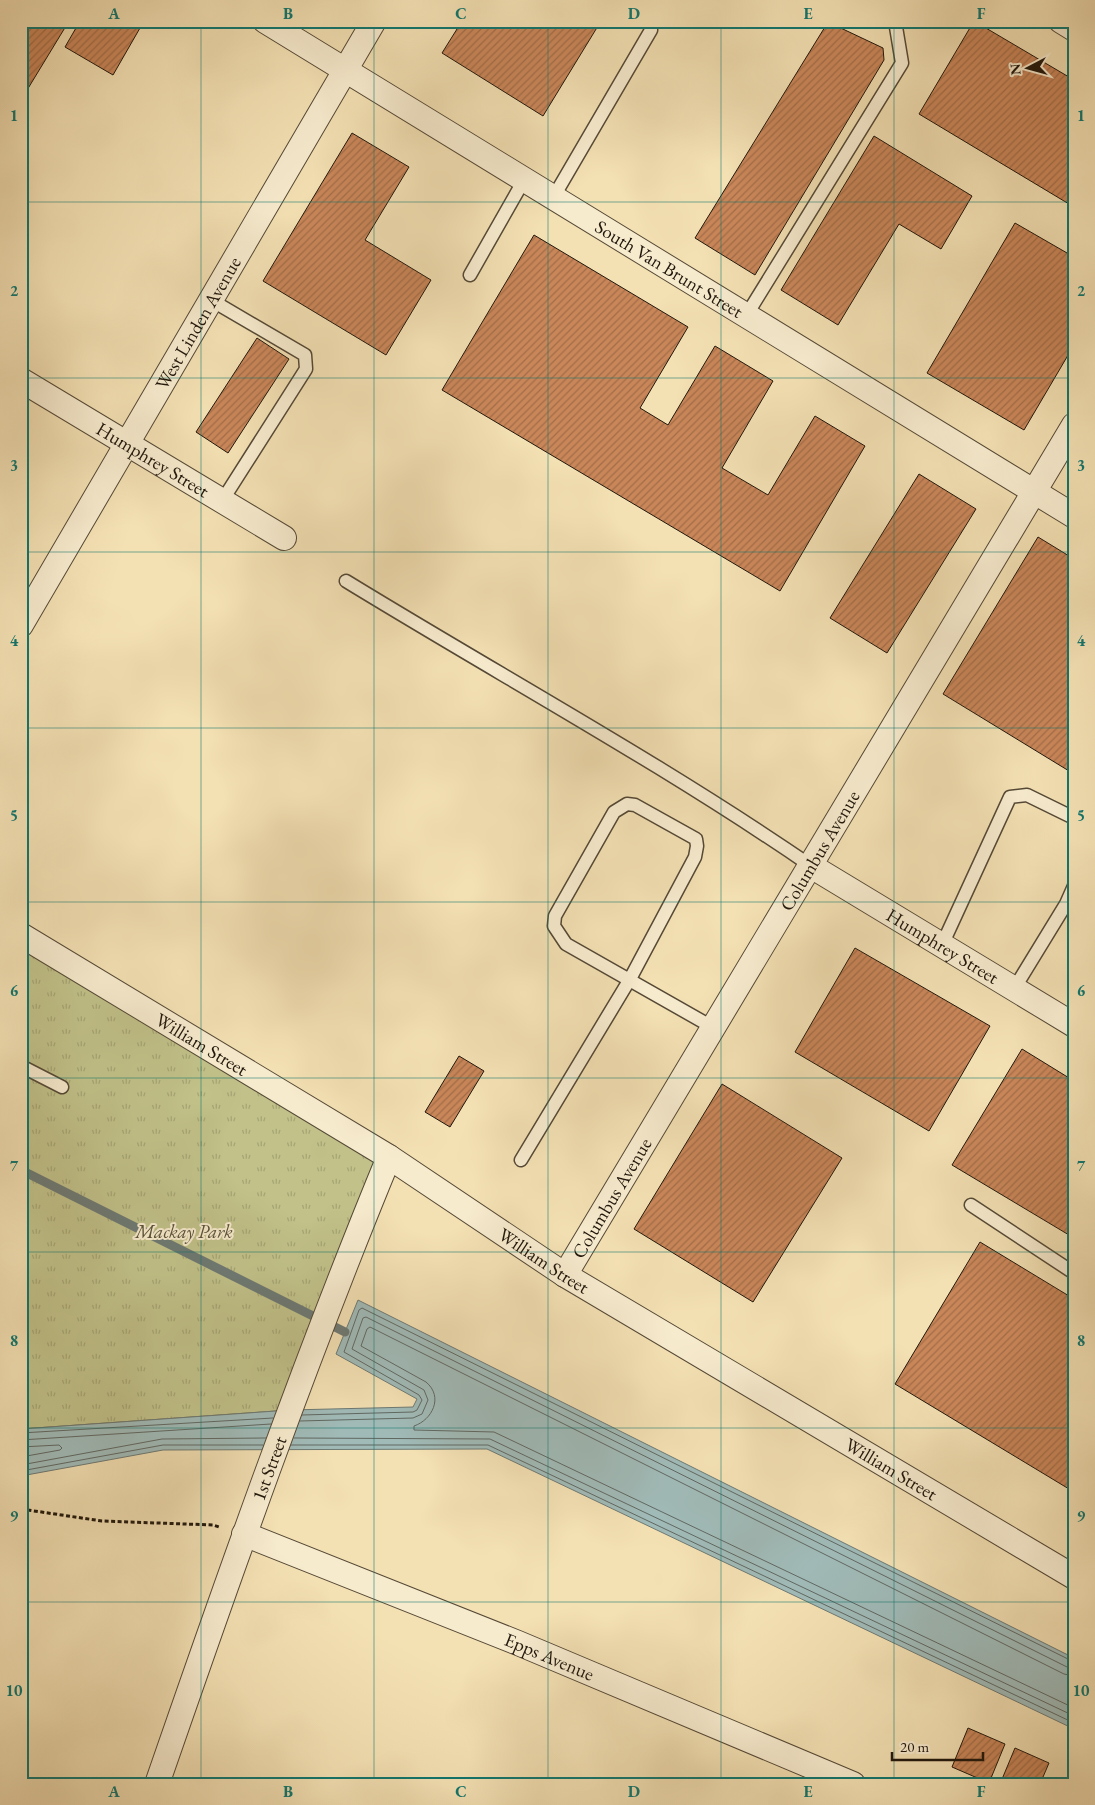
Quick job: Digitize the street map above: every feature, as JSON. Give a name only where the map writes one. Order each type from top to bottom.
[{"type":"street","name":"South Van Brunt Street","points":[[265,21],[1074,516]]},
{"type":"street","name":"West Linden Avenue","points":[[21,625],[374,21]]},
{"type":"street","name":"Humphrey Street","points":[[21,380],[284,538]]},
{"type":"street","name":"Columbus Avenue","points":[[565,1275],[1074,425]]},
{"type":"street","name":"Humphrey Street","points":[[811,866],[1074,1025]]},
{"type":"street","name":"William Street","points":[[21,935],[389,1157],[565,1275],[1074,1577]]},
{"type":"street","name":"1st Street","points":[[157,1784],[244,1534],[333,1291],[389,1157]]},
{"type":"street","name":"Epps Avenue","points":[[244,1534],[509,1640],[853,1784]]},
{"type":"lane","points":[[746,316],[902,63],[895,21]]},
{"type":"lane","points":[[553,198],[651,30]]},
{"type":"lane","points":[[470,275],[524,180]]},
{"type":"lane","points":[[211,300],[305,355],[306,369],[222,501]]},
{"type":"lane","points":[[346,581],[476,660],[602,733],[765,834],[811,866]]},
{"type":"lane","points":[[942,945],[1010,797],[1027,795],[1074,818]]},
{"type":"lane","points":[[520,1160],[630,979],[687,874],[697,846],[696,839],[688,834],[635,805],[627,804],[614,812],[555,916],[554,926],[566,944],[630,979],[714,1028]]},
{"type":"lane","points":[[1014,989],[1066,904],[1074,886]]},
{"type":"lane","points":[[21,1066],[62,1087]]},
{"type":"lane","points":[[971,1205],[1074,1273]]},
{"type":"path","points":[[21,1509],[102,1521],[212,1525],[244,1534]]},
{"type":"green space","name":"Mackay Park","points":[[21,938],[385,1162],[290,1410],[21,1429]]},
{"type":"water","points":[[358,1300],[1074,1658],[1074,1729],[487,1449],[163,1450],[21,1476],[21,1429],[290,1410],[413,1407],[417,1399],[336,1354]]},
{"type":"building","points":[[21,21],[69,21],[21,100]]},
{"type":"building","points":[[80,21],[144,21],[113,75],[65,47]]},
{"type":"building","points":[[462,21],[601,21],[543,116],[442,53]]},
{"type":"building","points":[[974,21],[1074,80],[1074,207],[919,114]]},
{"type":"building","points":[[828,22],[883,48],[884,60],[755,275],[695,238]]},
{"type":"building","points":[[352,133],[409,167],[365,240],[431,280],[386,355],[263,281]]},
{"type":"building","points":[[874,136],[972,196],[941,249],[899,224],[838,325],[781,290]]},
{"type":"building","points":[[1015,223],[1074,257],[1074,345],[1024,430],[927,373]]},
{"type":"building","points":[[534,235],[688,327],[640,408],[668,425],[715,346],[773,381],[722,468],[768,495],[815,416],[865,446],[780,591],[442,390]]},
{"type":"building","points":[[257,338],[289,359],[228,453],[196,432]]},
{"type":"building","points":[[919,474],[976,509],[887,653],[830,618]]},
{"type":"building","points":[[1038,537],[1074,559],[1074,774],[943,694]]},
{"type":"building","points":[[855,948],[990,1026],[929,1131],[795,1052]]},
{"type":"building","points":[[1022,1049],[1074,1081],[1074,1238],[952,1165]]},
{"type":"building","points":[[459,1056],[484,1071],[450,1127],[425,1112]]},
{"type":"building","points":[[722,1084],[842,1158],[753,1302],[634,1229]]},
{"type":"building","points":[[980,1242],[1074,1299],[1074,1492],[895,1384]]},
{"type":"building","points":[[968,1728],[1005,1744],[989,1783],[952,1767]]},
{"type":"building","points":[[1015,1748],[1049,1763],[1040,1784],[1000,1784]]},
{"type":"waterway","points":[[21,1170],[345,1332]]}]
